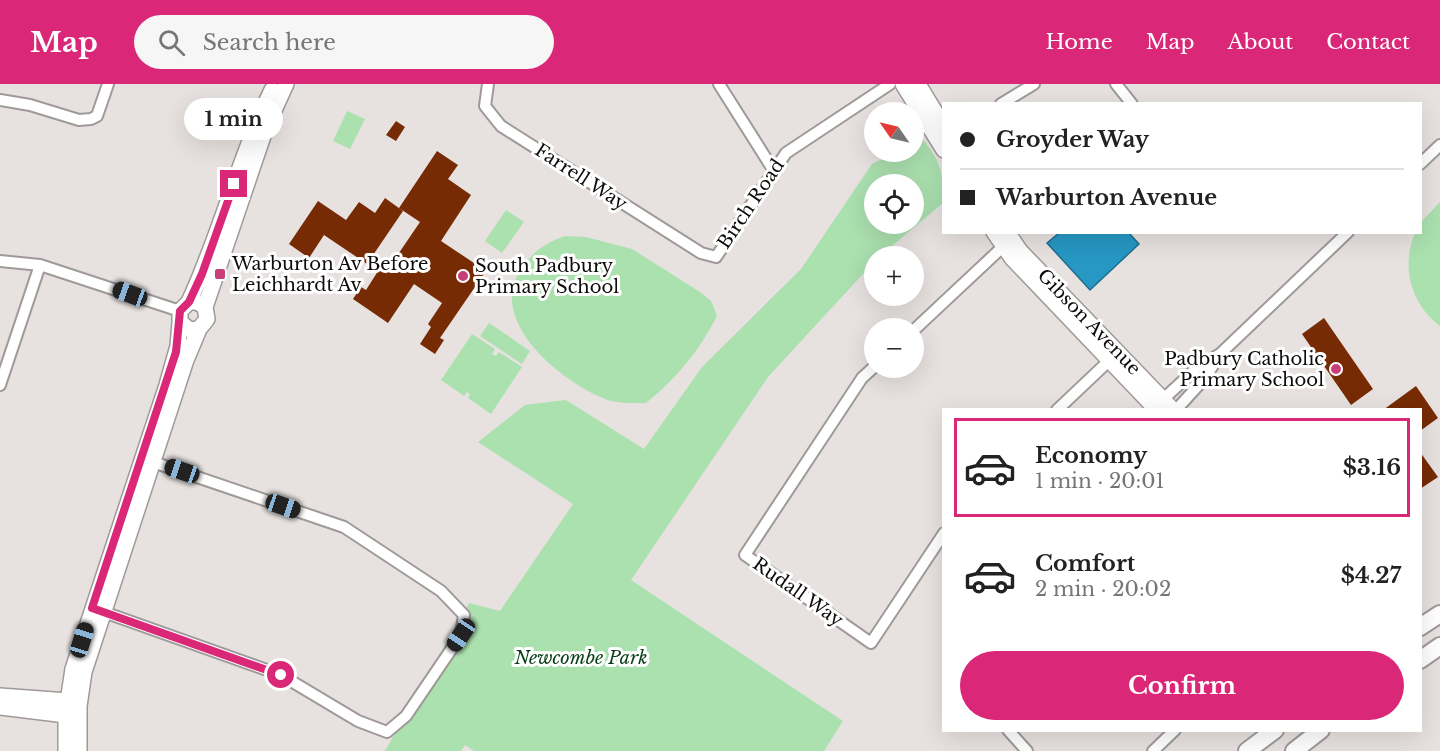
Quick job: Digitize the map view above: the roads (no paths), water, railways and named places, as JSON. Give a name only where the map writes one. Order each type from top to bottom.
[{"type":"main road","points":[[1422,626],[1440,614]]},
{"type":"main road","points":[[1422,659],[1440,646]]},
{"type":"main road","points":[[1247,751],[1272,732]]},
{"type":"main road","points":[[1294,751],[1318,732]]},
{"type":"street","points":[[0,100],[30,105],[84,121],[97,116],[108,84]]},
{"type":"street","points":[[147,460],[176,352],[183,311],[208,259],[254,129],[275,84]]},
{"type":"street","points":[[79,751],[73,709],[73,669],[97,610],[147,460],[199,329],[207,319],[205,307],[265,130],[286,84]]},
{"type":"street","name":"Farrell Way","points":[[488,84],[485,106],[501,126],[701,253]]},
{"type":"street","points":[[719,84],[774,171]]},
{"type":"street","name":"Birch Road","points":[[701,253],[716,257],[786,153],[890,84]]},
{"type":"street","points":[[903,84],[942,139]]},
{"type":"street","points":[[918,84],[942,139]]},
{"type":"street","points":[[1004,102],[1035,84]]},
{"type":"street","points":[[1116,84],[1130,102]]},
{"type":"street","points":[[1422,162],[1440,145]]},
{"type":"street","points":[[1165,407],[1197,368],[1220,354],[1346,234]]},
{"type":"street","points":[[924,320],[1007,239]]},
{"type":"street","name":"Gibson Avenue","points":[[1007,239],[1113,357],[1165,407]]},
{"type":"street","points":[[0,261],[40,265],[183,311],[198,302],[205,307]]},
{"type":"street","points":[[0,385],[40,265]]},
{"type":"street","points":[[183,311],[190,330],[199,329]]},
{"type":"street","points":[[1165,407],[1204,378],[1220,354]]},
{"type":"street","points":[[1059,408],[1113,357]]},
{"type":"street","name":"Rudall Way","points":[[864,376],[745,555],[871,643],[942,536]]},
{"type":"street","points":[[97,610],[281,675],[358,721],[387,732],[406,716],[461,635],[464,615],[441,591],[344,527],[147,460]]},
{"type":"street","points":[[0,696],[73,709]]},
{"type":"street","points":[[0,707],[73,709]]},
{"type":"street","points":[[66,751],[73,709]]},
{"type":"street","points":[[1010,732],[1027,751]]},
{"type":"street","points":[[1153,751],[1173,732]]},
{"type":"water","points":[[1058,234],[1130,234],[1139,244],[1090,290],[1047,243]]},
{"type":"place","name":"Warburton Av Before Leichhardt Av","points":[[220,274]]},
{"type":"place","name":"South Padbury Primary School","points":[[463,276]]},
{"type":"place","name":"Padbury Catholic Primary School","points":[[1336,369]]},
{"type":"park label","name":"Newcombe Park","points":[[581,658]]}]
